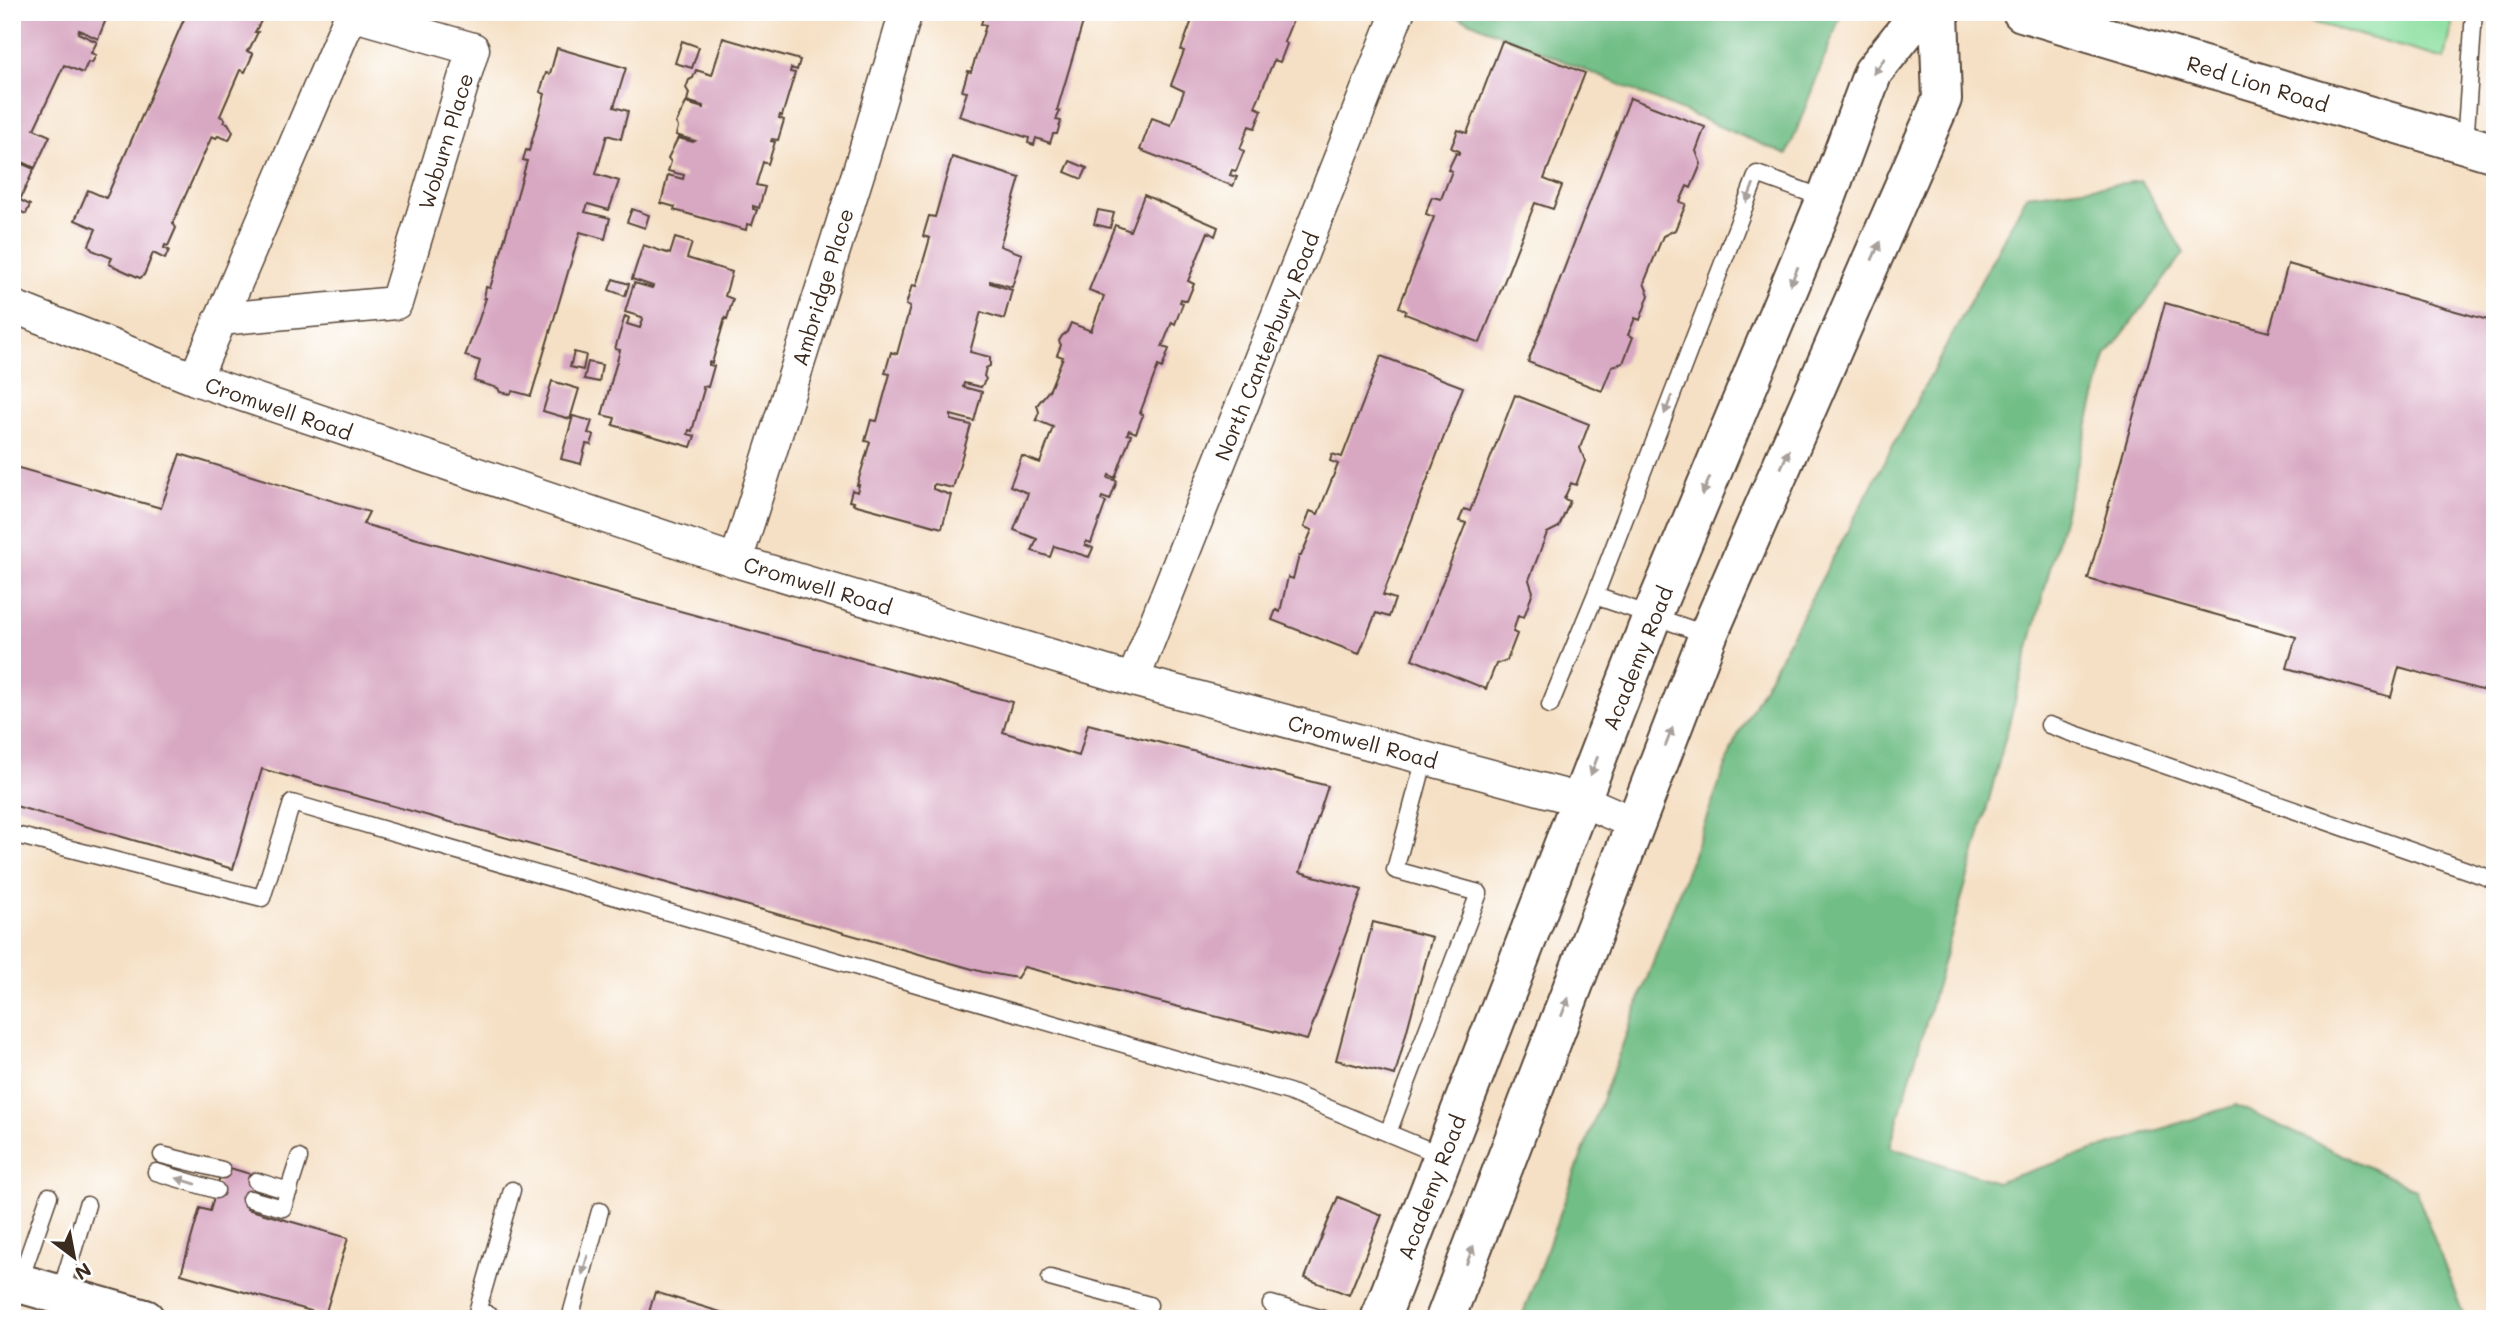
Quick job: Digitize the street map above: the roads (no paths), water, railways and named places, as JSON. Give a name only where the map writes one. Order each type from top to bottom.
[{"type":"main road","name":"Academy Road","points":[[1380,1319],[1652,616],[1826,199],[1873,72],[1921,12]]},
{"type":"main road","points":[[1445,1319],[1708,635],[1942,99],[1939,12]]},
{"type":"main road","name":"Red Lion Road","points":[[2022,12],[2480,149]]},
{"type":"main road","points":[[16,1282],[145,1319]]},
{"type":"street","name":"Ambridge Place","points":[[736,561],[863,158],[906,12]]},
{"type":"street","name":"North Canterbury Road","points":[[1133,680],[1398,12]]},
{"type":"street","name":"Woburn Place","points":[[195,379],[220,319],[351,14],[473,49],[396,303],[220,319]]},
{"type":"street","name":"Cromwell Road","points":[[12,306],[195,379],[736,561],[1133,680],[1581,800],[1636,824]]},
{"type":"lane","points":[[2474,12],[2480,149]]},
{"type":"lane","points":[[1550,705],[1595,596],[1758,174],[1826,199]]},
{"type":"lane","points":[[1595,596],[1708,635]]},
{"type":"lane","points":[[2049,725],[2495,880]]},
{"type":"lane","points":[[1388,1133],[1479,893],[1395,870],[1425,758]]},
{"type":"lane","points":[[12,834],[262,898],[292,803],[1289,1092],[1443,1156]]},
{"type":"lane","points":[[162,1155],[222,1170]]},
{"type":"lane","points":[[250,1199],[283,1208],[299,1158]]},
{"type":"lane","points":[[156,1172],[216,1190]]},
{"type":"lane","points":[[256,1181],[289,1191]]},
{"type":"lane","points":[[496,1319],[477,1314],[512,1190]]},
{"type":"lane","points":[[16,1282],[49,1196]]},
{"type":"lane","points":[[60,1294],[87,1205]]},
{"type":"lane","points":[[577,1319],[572,1311],[600,1211]]},
{"type":"lane","points":[[1050,1278],[1149,1305]]},
{"type":"lane","points":[[1271,1304],[1323,1319]]}]
